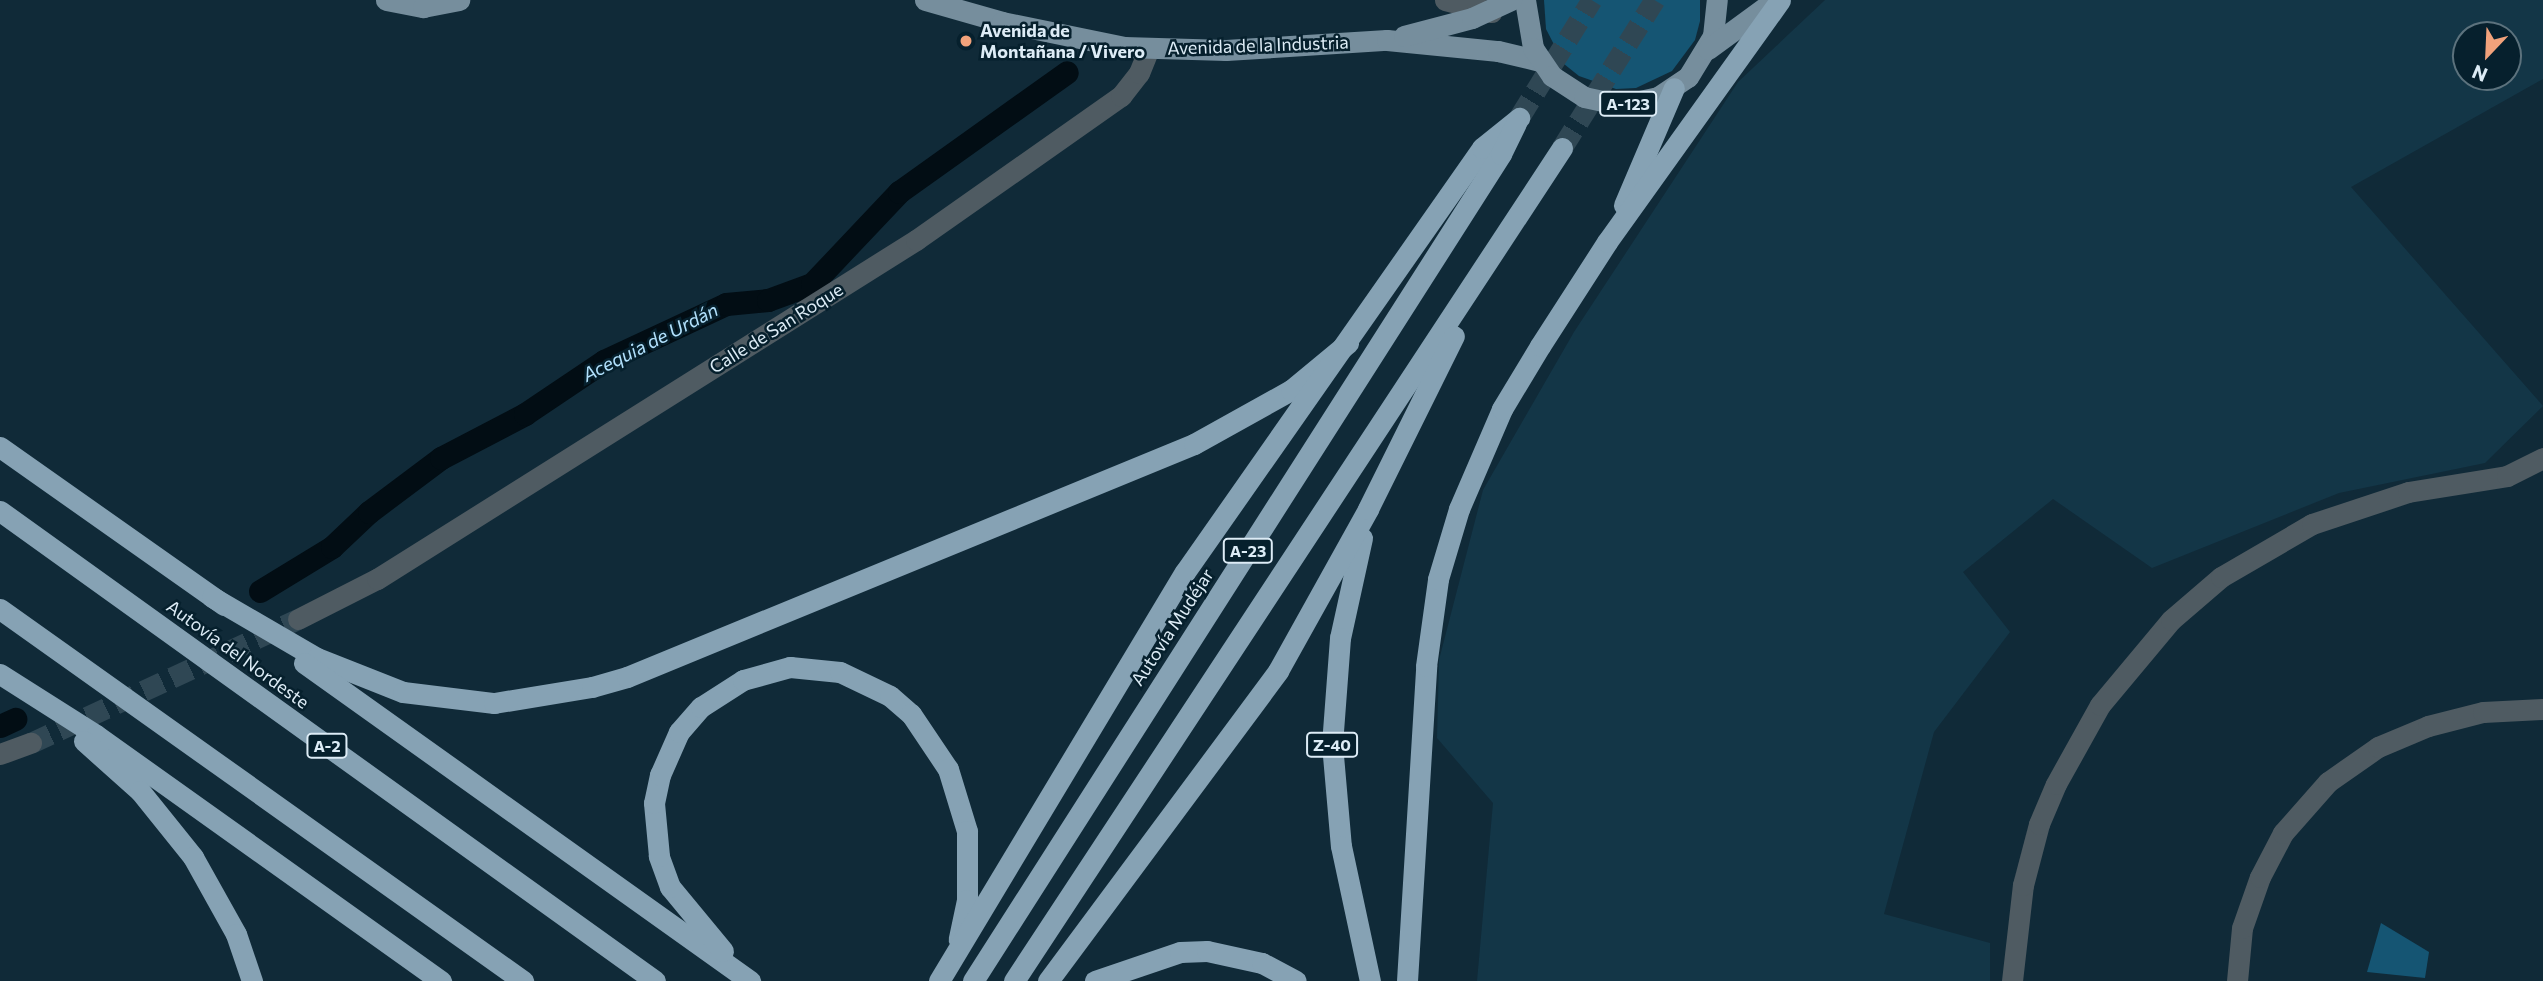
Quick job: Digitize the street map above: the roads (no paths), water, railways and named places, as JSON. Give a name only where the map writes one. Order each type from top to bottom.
[{"type":"highway","points":[[1407,981],[1426,666],[1446,553],[1502,409],[1607,242],[1780,0]]},
{"type":"highway","points":[[1607,242],[1674,88]]},
{"type":"highway","name":"Autovía Mudéjar","points":[[972,981],[1494,166],[1519,118],[1482,148],[1348,343]]},
{"type":"highway","name":"Z-40","points":[[1370,981],[1341,846],[1332,744],[1340,638],[1368,509],[1425,388],[1562,148]]},
{"type":"highway","name":"A-23","points":[[1014,981],[1562,148]]},
{"type":"highway","points":[[212,597],[317,658],[403,692],[494,704],[581,690],[627,677],[1194,444],[1291,390],[1348,343]]},
{"type":"highway","points":[[939,981],[1138,644],[1348,343]]},
{"type":"highway","points":[[0,447],[750,981]]},
{"type":"highway","points":[[1048,981],[1246,719],[1309,620],[1368,509]]},
{"type":"highway","name":"Autovía del Nordeste","points":[[0,511],[654,981]]},
{"type":"highway","points":[[0,609],[523,981]]},
{"type":"highway","points":[[750,981],[670,887],[659,856],[654,803],[660,775],[679,732],[701,707],[743,680],[789,667],[840,672],[890,696],[911,714],[947,769],[960,799],[967,842],[967,900],[957,953]]},
{"type":"highway","points":[[0,674],[96,734],[441,981]]},
{"type":"highway","points":[[32,696],[140,791],[172,827],[214,889],[253,981]]},
{"type":"highway","points":[[1095,981],[1180,952],[1207,951],[1262,963],[1296,981]]},
{"type":"main road","points":[[386,0],[423,6],[459,0]]},
{"type":"main road","name":"Avenida de la Industria","points":[[925,0],[1080,40],[1149,48],[1226,50],[1387,40],[1498,51],[1540,61]]},
{"type":"main road","name":"Avenida de la Industria","points":[[1387,40],[1491,12],[1511,0]]},
{"type":"main road","name":"A-123","points":[[1525,0],[1528,34],[1540,61],[1567,88],[1602,102],[1639,102],[1674,88],[1709,49],[1775,0]]},
{"type":"main road","points":[[1709,49],[1717,0]]},
{"type":"street","points":[[1445,0],[1491,12]]},
{"type":"street","name":"Calle de San Roque","points":[[298,619],[377,579],[916,240],[1121,96],[1139,73],[1149,48]]},
{"type":"street","points":[[2012,981],[2023,886],[2039,824],[2056,784],[2100,705],[2171,620],[2221,577],[2312,524],[2408,492],[2507,475],[2543,458]]},
{"type":"street","points":[[2237,981],[2242,929],[2260,877],[2283,833],[2328,782],[2378,747],[2428,726],[2483,712],[2543,709]]},
{"type":"street","points":[[0,754],[32,743]]},
{"type":"waterway","name":"Acequia de Urdán","points":[[260,591],[332,547],[369,512],[441,458],[525,414],[604,361],[726,304],[768,300],[812,284],[899,192],[1067,72]]},
{"type":"waterway","name":"Acequia de Urdán","points":[[0,726],[15,719]]},
{"type":"tunnel","points":[[1519,118],[1592,0]]},
{"type":"tunnel","points":[[1562,148],[1655,0]]},
{"type":"tunnel","points":[[31,743],[298,619]]},
{"type":"place","name":"Avenida de Montañana / Vivero","points":[[966,41]]}]
